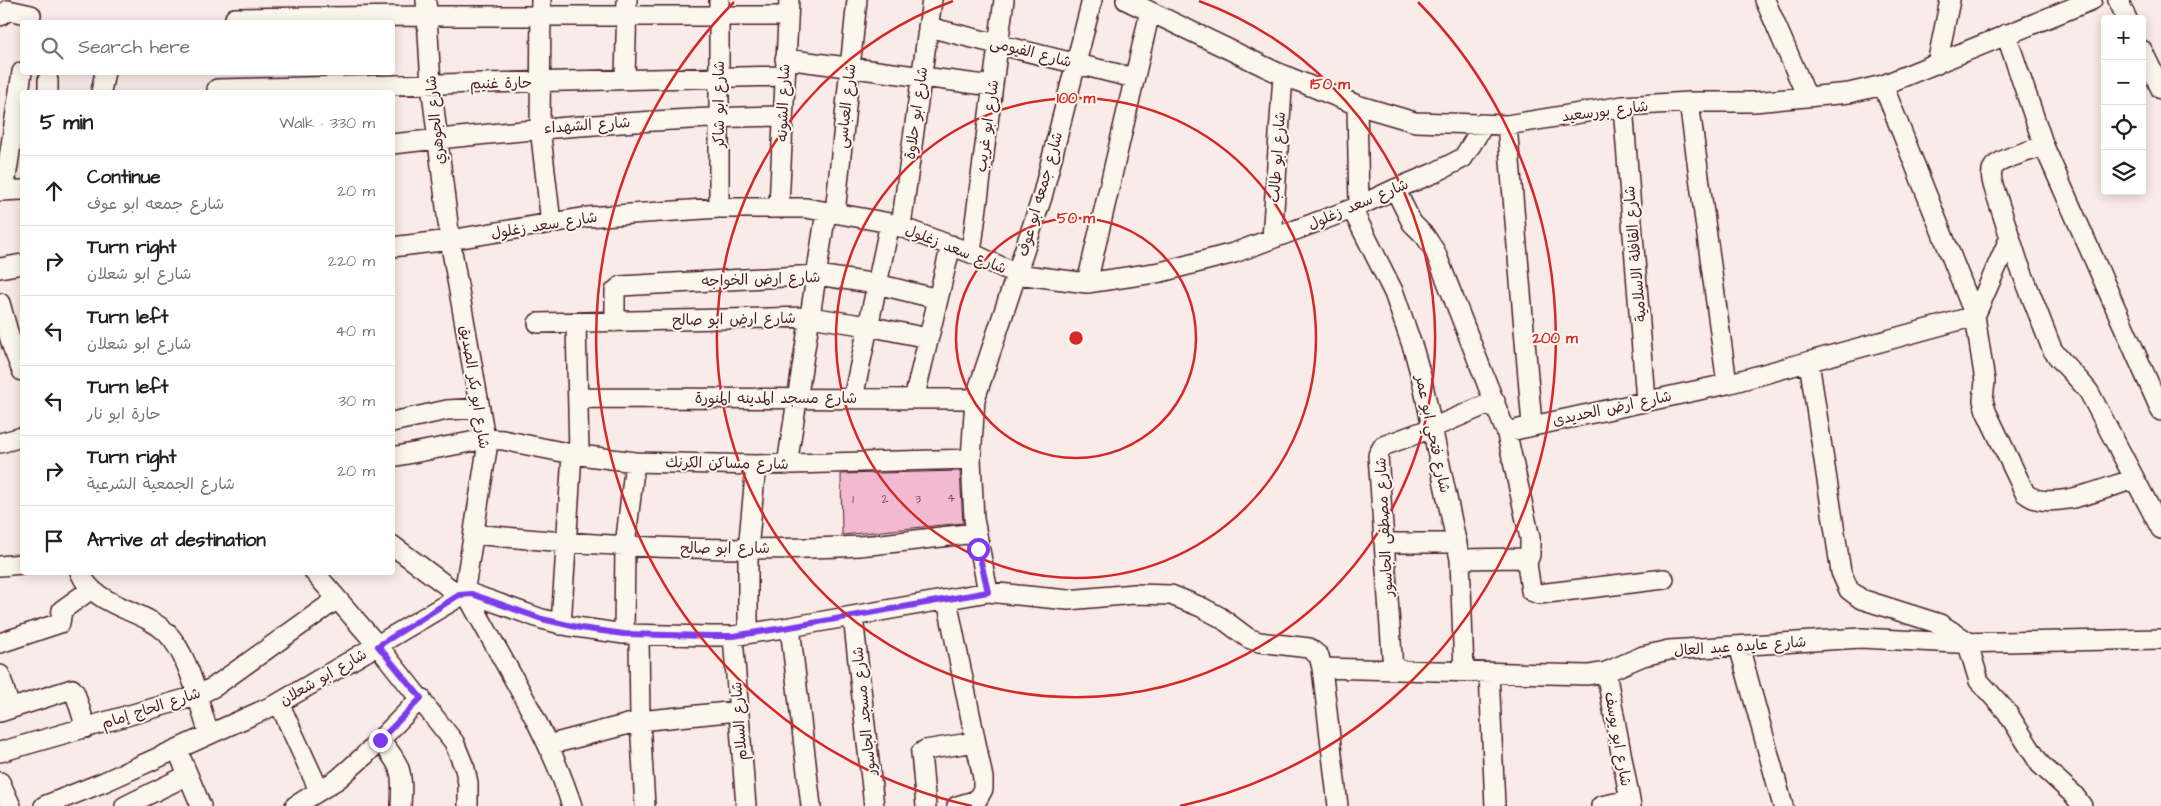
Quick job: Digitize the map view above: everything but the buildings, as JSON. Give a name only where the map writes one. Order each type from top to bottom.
[{"type":"street","name":"شارع العباسى","points":[[787,465],[817,275],[831,212],[857,0]]},
{"type":"street","name":"شارع ابو حلاوة","points":[[896,224],[932,0]]},
{"type":"street","name":"شارع ابو غريب","points":[[971,252],[1004,0]]},
{"type":"street","name":"شارع جمعه ابو عوف","points":[[988,592],[976,533],[971,459],[975,400],[1042,197],[1092,0]]},
{"type":"street","points":[[1765,0],[1807,97]]},
{"type":"street","points":[[1937,64],[1950,0]]},
{"type":"street","name":"شارع بورسعيد","points":[[1137,4],[1283,75],[1357,105],[1415,122],[1483,126],[1507,125],[1623,106],[1689,102],[1754,102],[1849,93],[1883,85],[2092,0]]},
{"type":"street","points":[[2118,0],[2125,15]]},
{"type":"street","points":[[1087,283],[1134,78],[1137,4]]},
{"type":"street","points":[[236,13],[264,20],[337,13],[426,8],[788,8]]},
{"type":"street","name":"شارع الجوهري","points":[[426,8],[430,84],[450,240]]},
{"type":"street","points":[[625,79],[626,8]]},
{"type":"street","name":"شارع ابو شاكر","points":[[719,8],[719,208]]},
{"type":"street","name":"شارع الشونه","points":[[779,206],[788,8]]},
{"type":"street","points":[[541,9],[540,128],[551,223]]},
{"type":"street","points":[[0,16],[8,10],[32,12]]},
{"type":"street","name":"شارع الفيومى","points":[[928,27],[1134,78]]},
{"type":"street","points":[[2006,34],[2044,146],[2161,411]]},
{"type":"street","points":[[2146,58],[2161,89]]},
{"type":"street","name":"حارة غنيم","points":[[218,85],[540,82],[719,77],[785,68],[850,68],[992,86]]},
{"type":"street","points":[[20,90],[22,75]]},
{"type":"street","points":[[101,90],[104,75]]},
{"type":"street","name":"شارع ابو طالب","points":[[1272,239],[1283,75]]},
{"type":"street","points":[[1883,85],[1974,316],[1985,381],[1984,400],[1986,411],[2025,493],[2032,499],[2042,501],[2063,500],[2134,480]]},
{"type":"street","points":[[9,191],[20,90]]},
{"type":"street","points":[[1689,102],[1727,384]]},
{"type":"street","points":[[1356,208],[1357,105]]},
{"type":"street","name":"شارع القافلة الاسلامية","points":[[1623,106],[1646,401]]},
{"type":"street","name":"شارع الشهداء","points":[[395,144],[540,128],[719,117],[783,116]]},
{"type":"street","points":[[1507,125],[1532,425]]},
{"type":"street","name":"شارع سعد زغلول","points":[[395,246],[450,240],[587,218],[719,208],[779,206],[806,208],[896,224],[971,252],[1017,274],[1087,283],[1161,272],[1234,252],[1356,208],[1463,158],[1483,126]]},
{"type":"street","points":[[2044,146],[2000,162],[1993,168],[1991,177],[1994,188],[2010,237],[2052,349],[2089,392],[2161,529]]},
{"type":"street","points":[[1396,188],[1412,222],[1425,236],[1435,252],[1506,430],[1530,538],[1530,555],[1527,563],[1531,591],[1539,594],[1664,579]]},
{"type":"street","name":"شارع فتحي ابو عمر","points":[[1356,208],[1405,322],[1414,351],[1432,428],[1459,551],[1464,672]]},
{"type":"street","points":[[853,398],[877,284],[896,224]]},
{"type":"street","points":[[1974,316],[2010,237]]},
{"type":"street","name":"شارع ابو بكر الصديق","points":[[450,240],[486,439],[487,458],[463,594]]},
{"type":"street","points":[[914,399],[951,245]]},
{"type":"street","points":[[0,268],[20,264]]},
{"type":"street","name":"شارع ارض الخواجه","points":[[615,322],[615,291],[621,286],[817,275],[877,284],[938,299]]},
{"type":"street","points":[[0,303],[4,331],[20,367]]},
{"type":"street","name":"شارع ارض الحديدى","points":[[1506,430],[1510,431],[1727,384],[1974,316]]},
{"type":"street","name":"شارع ارض ابو صالح","points":[[538,324],[810,317],[928,338]]},
{"type":"street","points":[[561,624],[578,398],[576,323]]},
{"type":"street","points":[[1809,362],[1841,572],[1848,590],[1861,599],[1940,624],[1967,641],[1979,681],[2007,712],[2040,764],[2074,795],[2082,806]]},
{"type":"street","name":"شارع مسجد المدينه المنورة","points":[[578,398],[975,400]]},
{"type":"street","name":"شارع مصطفى الجاسور","points":[[1393,670],[1378,455],[1383,446],[1432,428],[1495,401]]},
{"type":"street","points":[[395,421],[447,410],[480,408]]},
{"type":"street","points":[[0,443],[20,438]]},
{"type":"street","name":"شارع مساكن الكرنك","points":[[395,456],[486,439],[503,440],[575,454],[635,462],[787,465],[971,459]]},
{"type":"street","points":[[635,462],[625,546],[640,721],[645,806]]},
{"type":"street","name":"شارع السلام","points":[[746,806],[737,711],[741,634],[756,465]]},
{"type":"street","name":"شارع ابو صالح","points":[[474,534],[567,544],[748,550],[861,546],[976,533]]},
{"type":"street","points":[[1384,544],[1518,558],[1527,563]]},
{"type":"street","points":[[395,547],[463,594],[548,745],[572,806]]},
{"type":"street","points":[[0,566],[20,564]]},
{"type":"street","points":[[82,575],[90,590],[142,616],[166,633],[184,657],[209,734]]},
{"type":"street","points":[[317,575],[421,698],[454,742],[468,783],[468,806]]},
{"type":"street","points":[[0,644],[60,623],[62,610],[90,590]]},
{"type":"street","points":[[463,594],[476,595],[561,624],[632,635],[741,634],[988,592],[1068,600],[1134,594],[1171,595],[1220,617],[1248,638],[1259,642],[1309,648],[1318,656],[1322,668],[1338,806]]},
{"type":"street","name":"شارع ابو شعلان","points":[[44,806],[104,782],[279,703],[463,594]]},
{"type":"street","name":"شارع الحاج إمام","points":[[0,752],[196,696],[214,687],[337,599]]},
{"type":"street","points":[[947,600],[983,778],[982,789],[977,800],[957,806]]},
{"type":"street","name":"شارع مسجد الجاسور","points":[[853,616],[874,806]]},
{"type":"street","points":[[790,627],[811,806]]},
{"type":"street","name":"شارع عايده عبد العال","points":[[1322,668],[1588,675],[1606,672],[1630,660],[1656,652],[1861,638],[1956,643],[1967,641],[2116,641],[2161,638]]},
{"type":"street","points":[[1739,646],[1783,806]]},
{"type":"street","name":"شارع ابو يوسف","points":[[1606,672],[1630,803]]},
{"type":"street","points":[[1489,673],[1495,806]]},
{"type":"street","points":[[0,676],[5,710],[72,688],[76,692],[86,728]]},
{"type":"street","points":[[295,806],[338,779],[421,698]]},
{"type":"street","points":[[279,703],[319,790]]},
{"type":"street","points":[[548,745],[640,721],[737,711]]},
{"type":"street","points":[[380,740],[398,762],[401,772],[402,806]]},
{"type":"street","points":[[926,806],[921,753],[925,750],[975,742]]},
{"type":"street","points":[[177,749],[188,775],[196,804]]},
{"type":"street","points":[[125,806],[188,775]]},
{"type":"street","points":[[0,782],[11,806]]},
{"type":"street","points":[[1601,806],[1630,803]]},
{"type":"route","points":[[380,740],[421,698],[378,646],[459,595],[472,594],[542,619],[581,628],[639,635],[733,636],[988,592],[978,549]]}]
